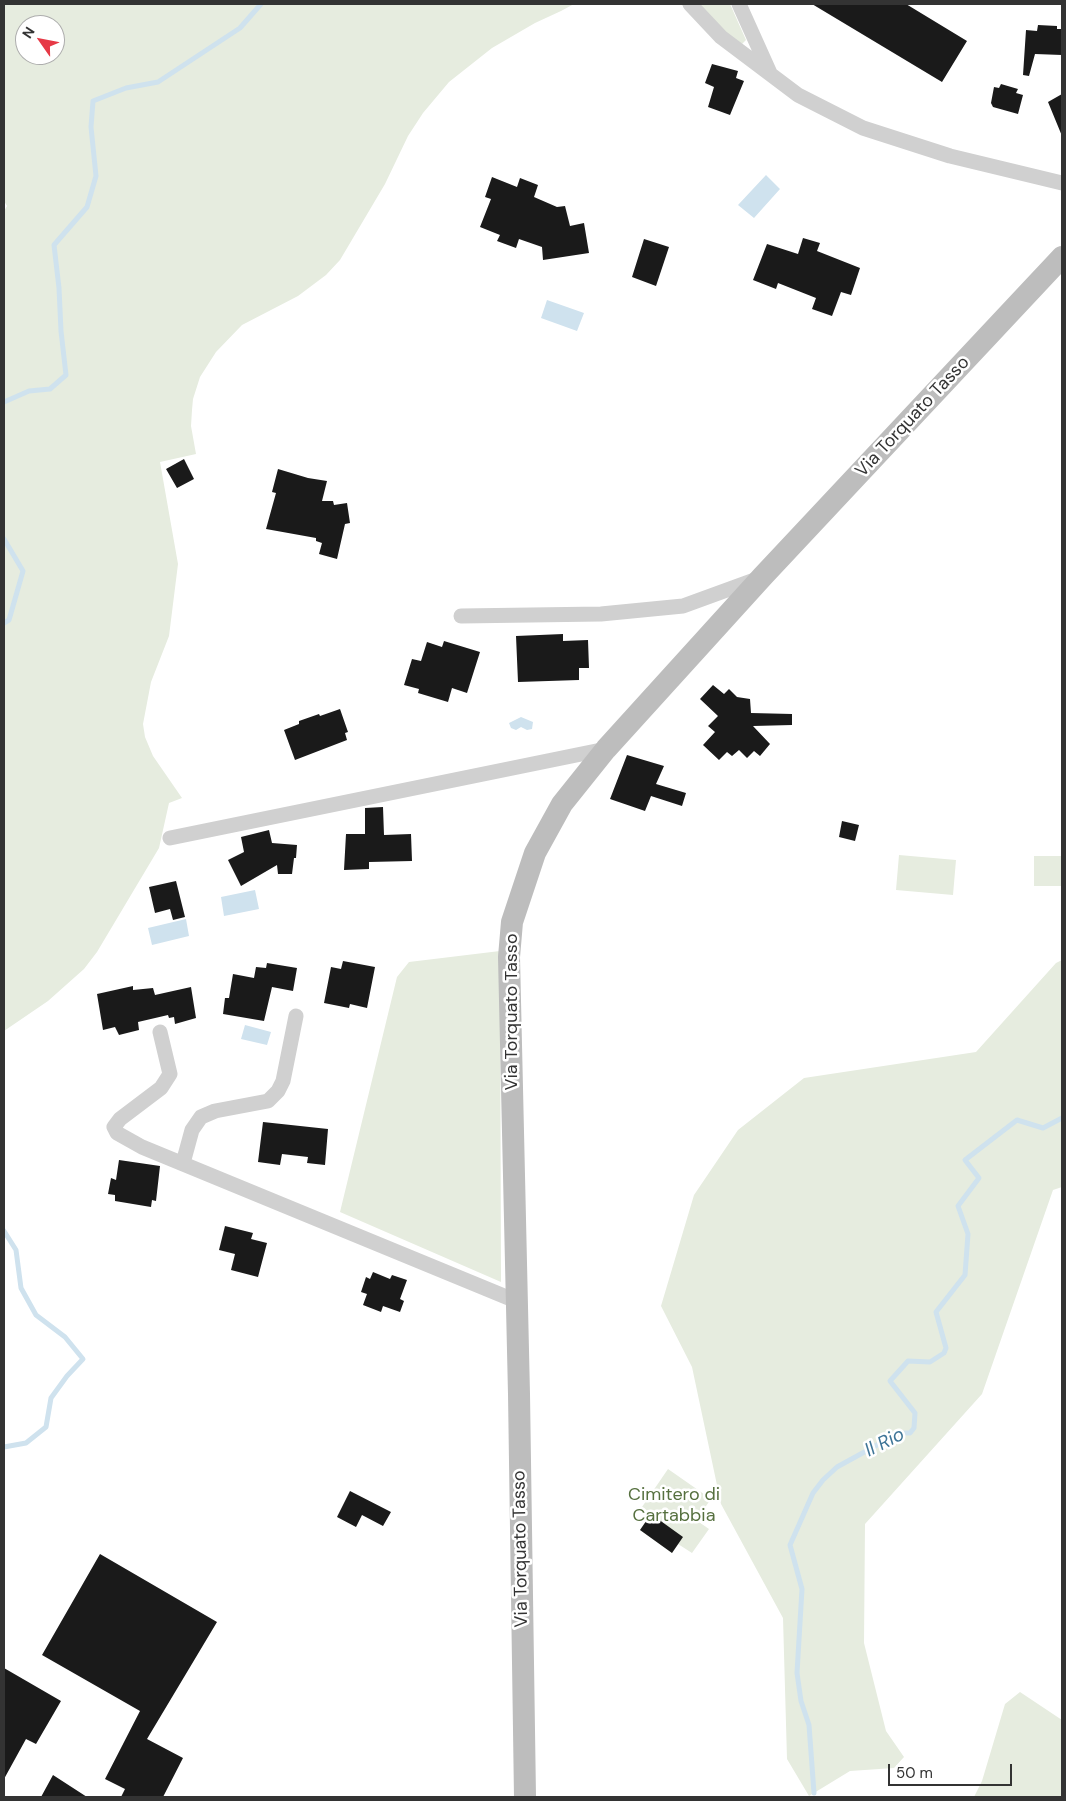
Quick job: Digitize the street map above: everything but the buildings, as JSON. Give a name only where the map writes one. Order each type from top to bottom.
[{"type":"street","points":[[690,4],[721,37],[798,95],[863,128],[950,156],[1062,183]]},
{"type":"street","points":[[739,4],[771,74]]},
{"type":"street","name":"Via Torquato Tasso","points":[[525,1797],[509,957],[512,922],[535,853],[562,804],[606,749],[763,576],[1062,257]]},
{"type":"street","name":"Via Torquato Tasso","points":[[461,616],[600,614],[683,606],[763,576]]},
{"type":"street","points":[[170,838],[606,749]]},
{"type":"street","points":[[182,1163],[192,1130],[201,1117],[215,1110],[268,1100],[278,1091],[283,1081],[296,1016]]},
{"type":"street","points":[[160,1032],[170,1074],[161,1088],[120,1119],[114,1127],[117,1133],[142,1147],[516,1300]]},
{"type":"green space","points":[[4,4],[574,4],[535,23],[492,48],[449,82],[423,113],[408,136],[385,184],[340,260],[326,275],[298,296],[242,325],[216,352],[200,377],[193,399],[191,426],[196,454],[160,462],[178,564],[169,636],[151,682],[143,724],[145,737],[153,756],[182,798],[169,803],[159,848],[97,952],[84,969],[48,1001],[4,1031],[4,211],[7,206],[4,201]]},
{"type":"green space","points":[[680,4],[730,4],[746,40],[742,44]]},
{"type":"green space","points":[[899,855],[956,860],[953,895],[896,890]]},
{"type":"green space","points":[[1034,856],[1062,856],[1062,886],[1034,886]]},
{"type":"green space","points":[[500,951],[501,1282],[340,1212],[397,977],[409,962]]},
{"type":"green space","points":[[1062,960],[1062,1187],[1053,1190],[982,1394],[865,1524],[864,1643],[886,1731],[904,1757],[894,1768],[850,1771],[809,1796],[787,1759],[783,1618],[721,1504],[692,1367],[661,1306],[694,1195],[738,1130],[804,1078],[976,1052],[1056,963]]},
{"type":"green space","name":"Cimitero di Cartabbia","points":[[668,1469],[711,1499],[696,1520],[709,1529],[692,1553],[678,1544],[672,1553],[640,1530],[651,1514],[642,1507]]},
{"type":"green space","points":[[1020,1692],[1062,1720],[1062,1797],[974,1797],[982,1781],[1005,1704]]},
{"type":"water","points":[[766,175],[780,189],[754,218],[738,205]]},
{"type":"water","points":[[547,300],[584,313],[577,331],[541,318]]},
{"type":"water","points":[[521,717],[533,722],[532,729],[527,730],[521,727],[516,730],[511,728],[509,723]]},
{"type":"water","points":[[255,890],[259,909],[224,916],[221,897]]},
{"type":"water","points":[[186,919],[189,936],[152,945],[148,928]]},
{"type":"water","points":[[245,1025],[271,1032],[267,1045],[241,1039]]},
{"type":"waterway","points":[[4,402],[29,391],[50,389],[66,375],[54,245],[87,207],[96,176],[91,127],[93,101],[126,88],[158,82],[240,28],[261,4]]},
{"type":"waterway","points":[[4,539],[23,571],[9,620],[4,623]]},
{"type":"waterway","name":"Il Rio","points":[[814,1793],[809,1725],[801,1701],[797,1673],[802,1589],[790,1545],[813,1493],[823,1480],[837,1467],[899,1433],[910,1433],[914,1428],[915,1413],[890,1381],[908,1361],[930,1362],[944,1353],[946,1348],[936,1312],[965,1275],[968,1234],[958,1206],[979,1178],[965,1160],[1017,1120],[1043,1128],[1062,1118]]},
{"type":"waterway","points":[[4,1231],[16,1250],[21,1288],[36,1315],[65,1337],[83,1359],[67,1376],[51,1398],[46,1427],[26,1443],[4,1447]]}]
